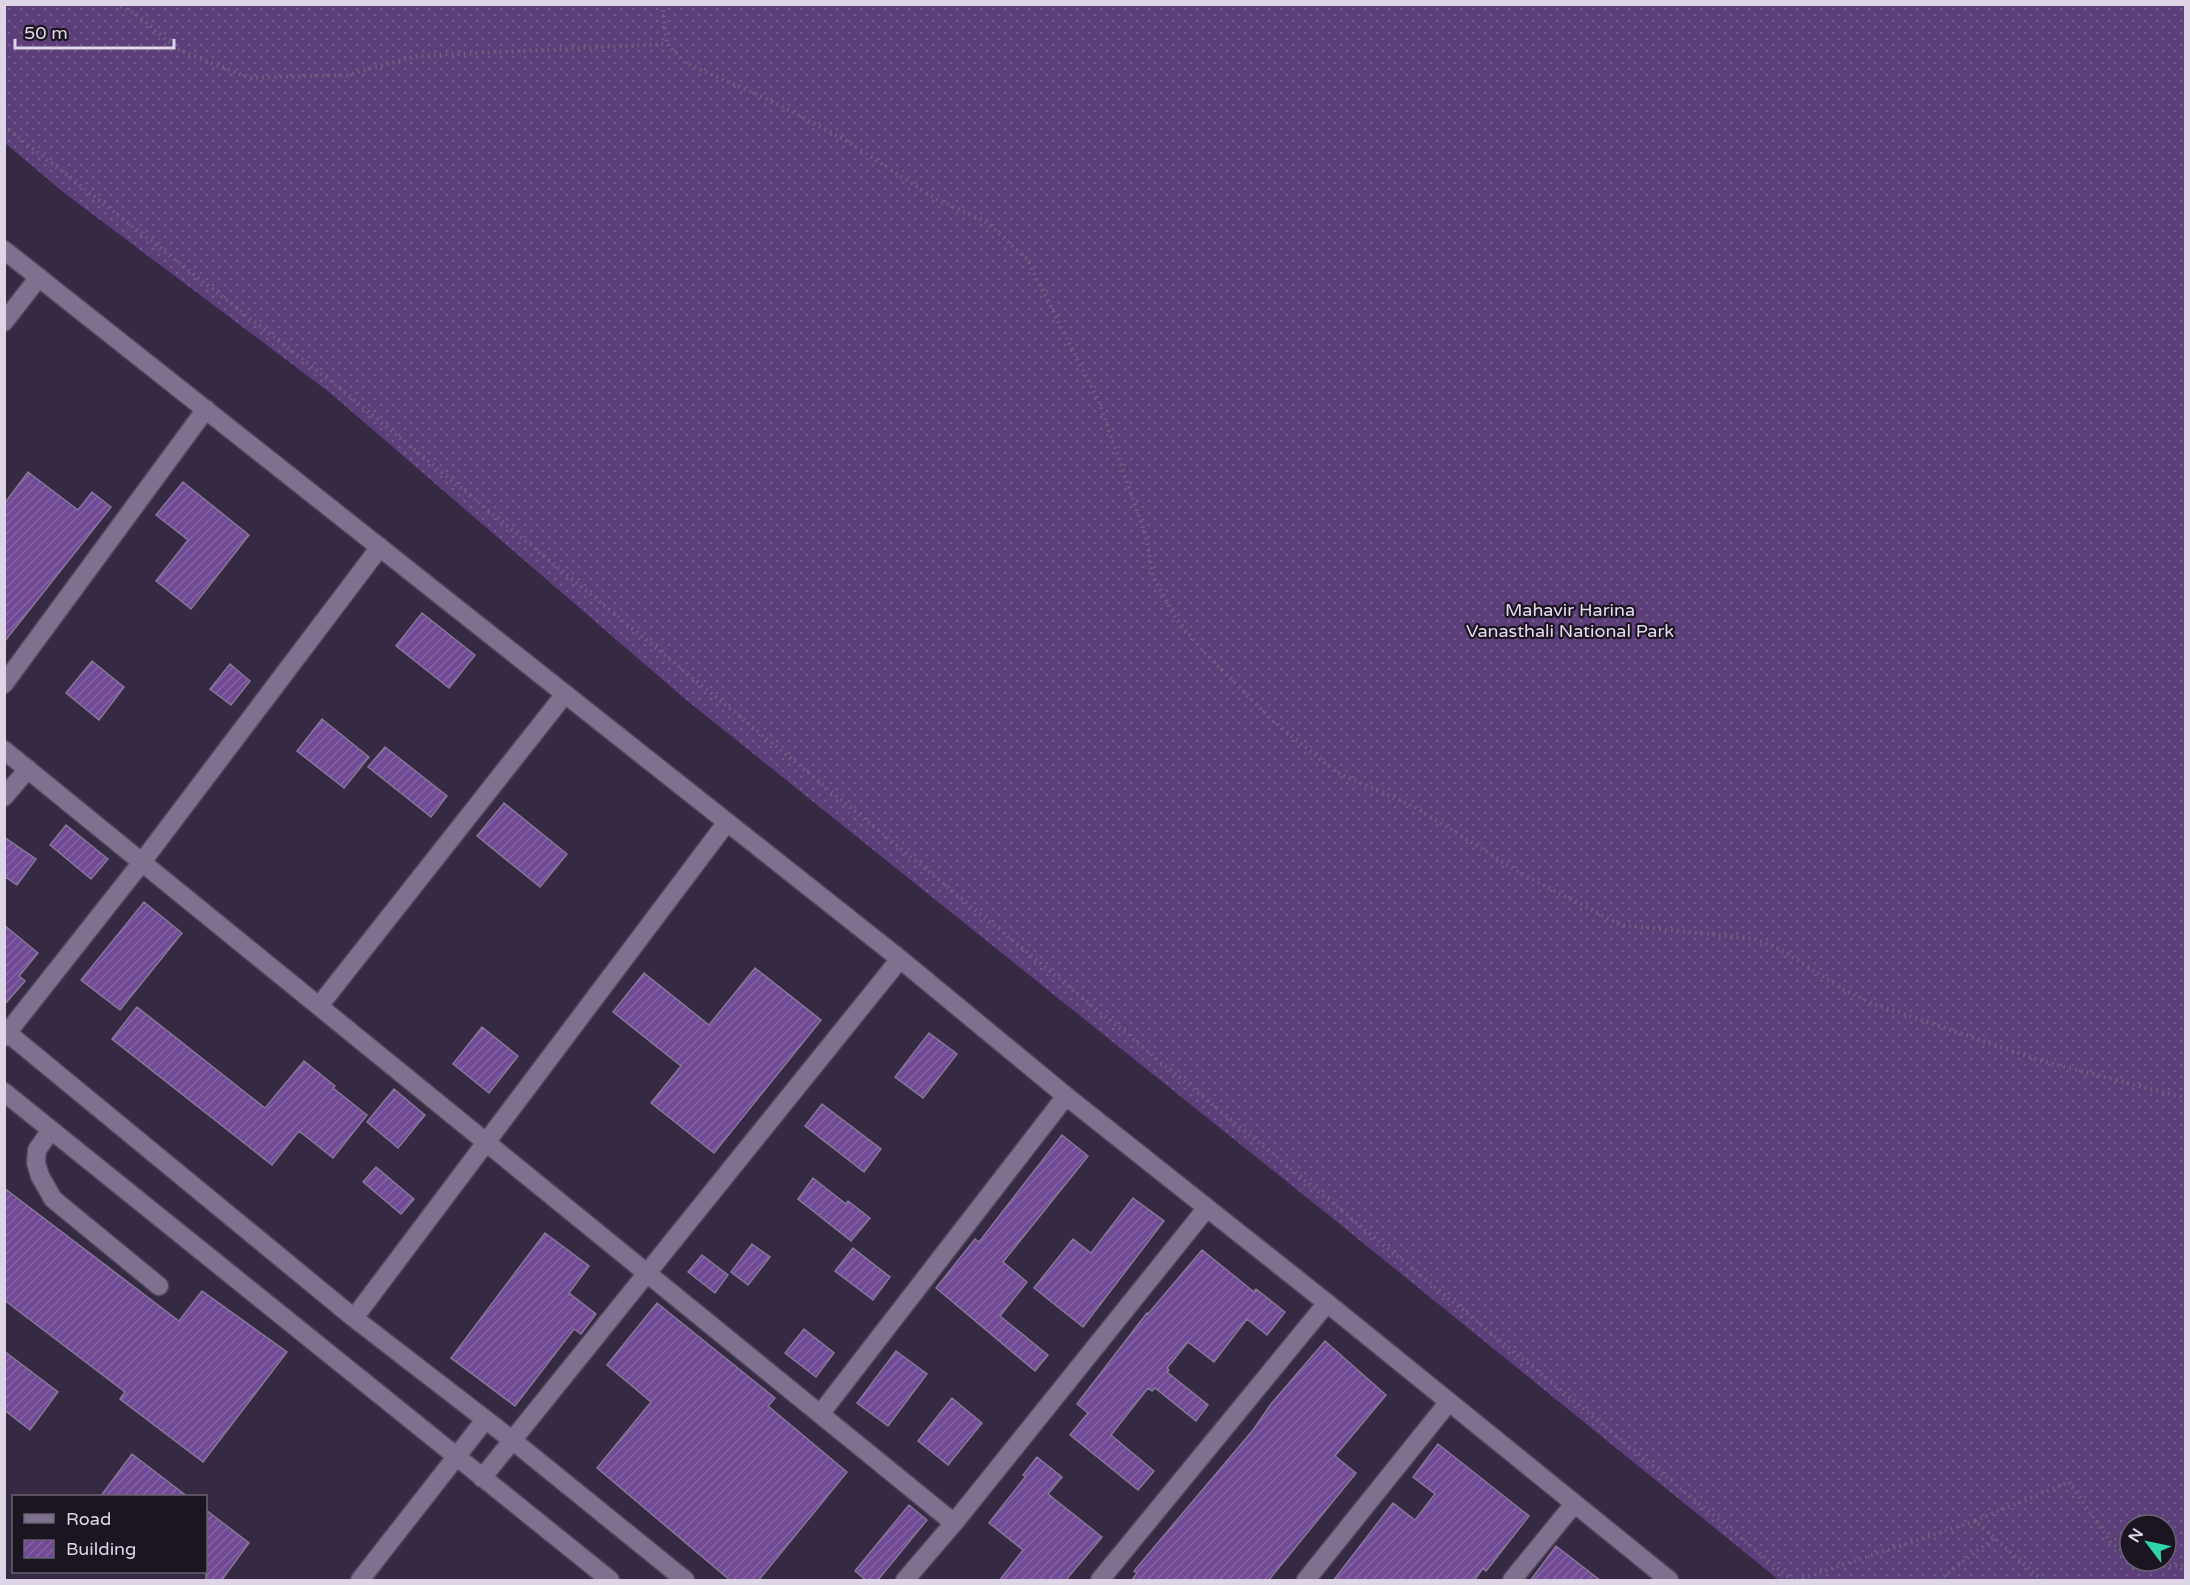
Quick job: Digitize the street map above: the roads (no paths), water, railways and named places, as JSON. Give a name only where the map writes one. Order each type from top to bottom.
[{"type":"street","points":[[4,250],[900,958],[1066,1096],[1327,1303],[1669,1581]]},
{"type":"street","points":[[4,322],[39,277]]},
{"type":"street","points":[[4,684],[206,409]]},
{"type":"street","points":[[380,547],[142,862],[6,1034],[354,1318],[512,1440],[685,1581]]},
{"type":"street","points":[[319,1006],[565,694]]},
{"type":"street","points":[[4,750],[954,1523]]},
{"type":"street","points":[[4,797],[28,769]]},
{"type":"street","points":[[354,1318],[485,1141],[728,822]]},
{"type":"street","points":[[482,1478],[900,958]]},
{"type":"street","points":[[4,1092],[610,1581]]},
{"type":"street","points":[[821,1413],[1066,1096]]},
{"type":"street","points":[[51,1130],[37,1150],[36,1163],[40,1176],[53,1199],[159,1286]]},
{"type":"street","points":[[905,1581],[1206,1209]]},
{"type":"street","points":[[1100,1581],[1327,1303]]},
{"type":"street","points":[[1306,1581],[1448,1403]]},
{"type":"street","points":[[360,1581],[485,1420]]},
{"type":"street","points":[[1512,1581],[1574,1504]]},
{"type":"park label","name":"Mahavir Harina Vanasthali National Park","points":[[1570,620]]}]
